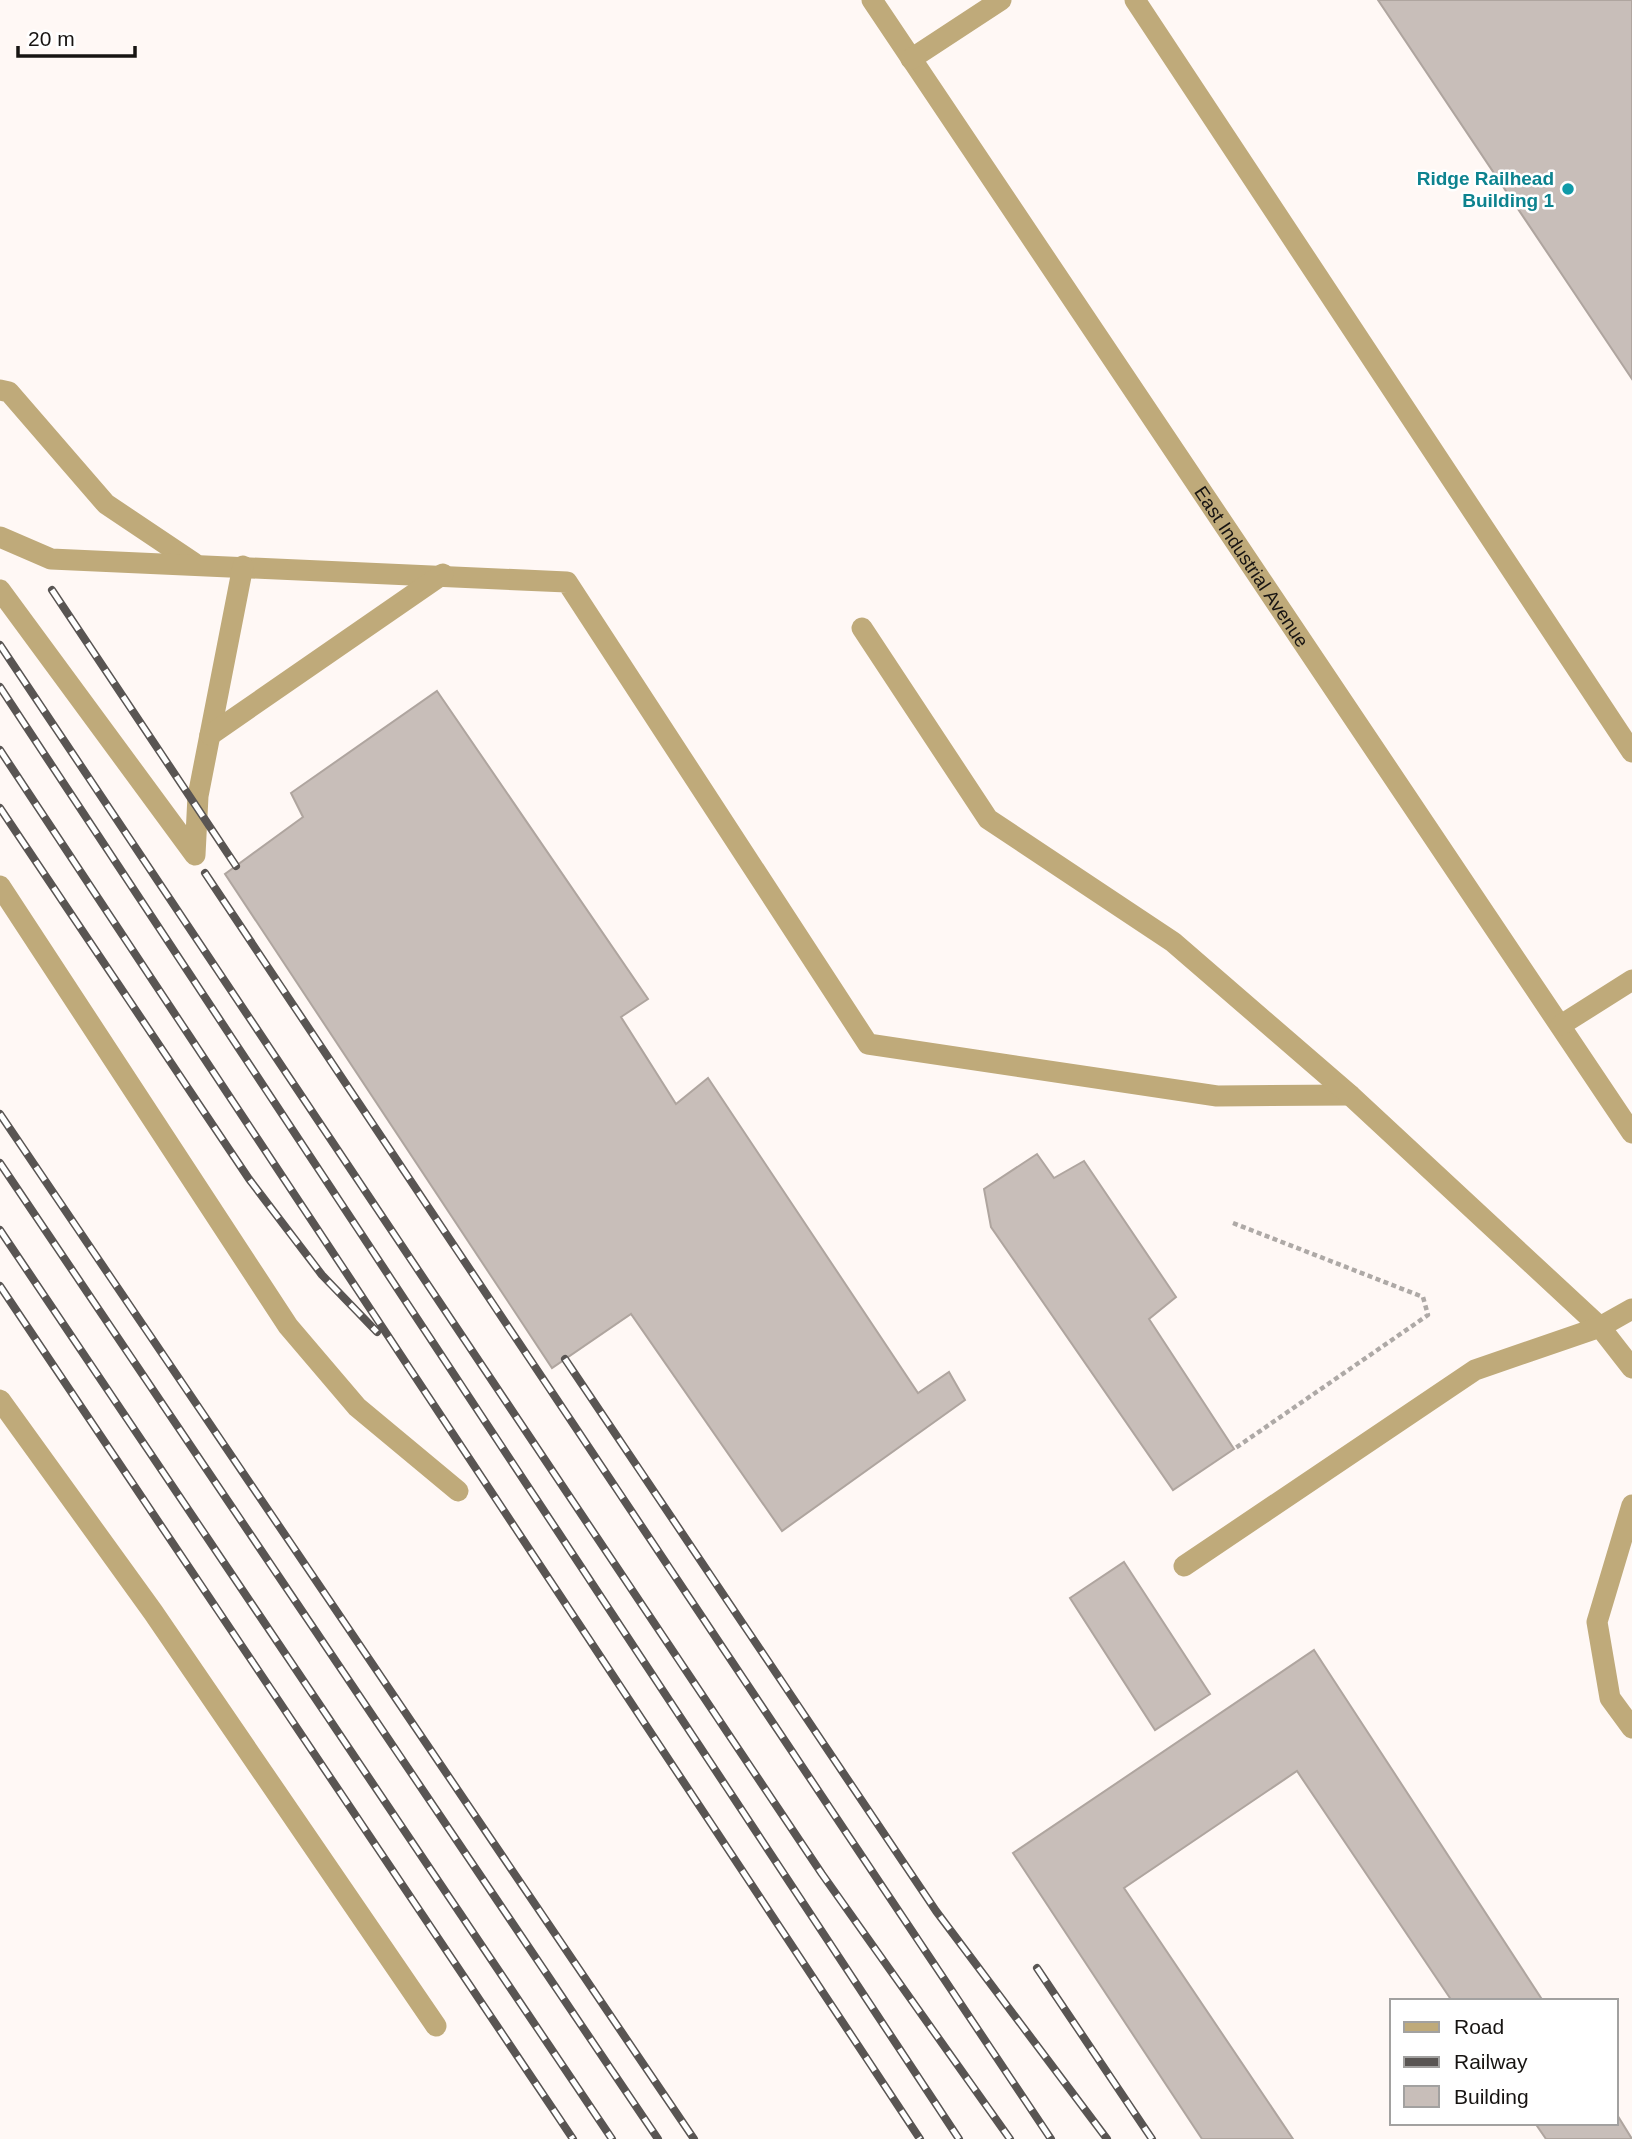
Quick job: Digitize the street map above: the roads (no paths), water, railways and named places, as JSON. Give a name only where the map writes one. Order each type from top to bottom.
[{"type":"street","name":"East Industrial Avenue","points":[[872,0],[1632,1133]]},
{"type":"street","points":[[911,59],[1001,0]]},
{"type":"street","points":[[1135,0],[1632,752]]},
{"type":"street","points":[[0,390],[9,392],[106,504],[196,564]]},
{"type":"street","points":[[0,537],[51,559],[443,574],[567,582],[868,1045],[1217,1096],[1350,1095]]},
{"type":"street","points":[[0,590],[195,855],[198,796],[243,566]]},
{"type":"street","points":[[210,735],[443,574]]},
{"type":"street","points":[[862,628],[988,819],[1173,942],[1350,1095],[1600,1327],[1632,1368]]},
{"type":"street","points":[[0,886],[288,1326],[357,1408],[458,1491]]},
{"type":"street","points":[[1561,1025],[1632,980]]},
{"type":"street","points":[[1184,1566],[1475,1370],[1600,1327],[1632,1309]]},
{"type":"street","points":[[0,1400],[153,1612],[436,2026]]},
{"type":"street","points":[[1632,1505],[1597,1622],[1610,1698],[1632,1728]]},
{"type":"railway","points":[[52,590],[236,866]]},
{"type":"railway","points":[[0,645],[822,1874],[1010,2139]]},
{"type":"railway","points":[[0,687],[959,2139]]},
{"type":"railway","points":[[0,750],[920,2139]]},
{"type":"railway","points":[[0,808],[249,1179],[322,1275],[377,1332]]},
{"type":"railway","points":[[205,873],[1051,2139]]},
{"type":"railway","points":[[0,1114],[694,2139]]},
{"type":"railway","points":[[0,1163],[658,2139]]},
{"type":"railway","points":[[0,1230],[612,2139]]},
{"type":"railway","points":[[0,1286],[573,2139]]},
{"type":"railway","points":[[565,1359],[936,1911],[1107,2139]]},
{"type":"railway","points":[[1037,1968],[1152,2139]]},
{"type":"place","name":"Ridge Railhead Building 1","points":[[1568,189]]}]
